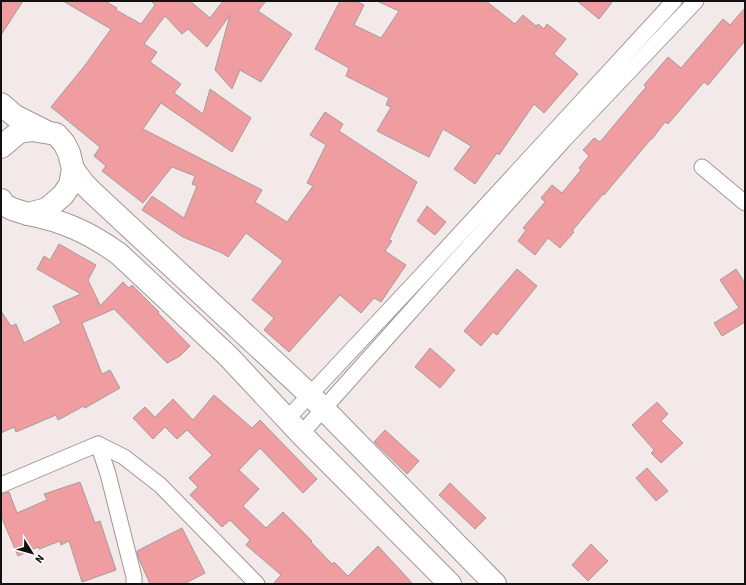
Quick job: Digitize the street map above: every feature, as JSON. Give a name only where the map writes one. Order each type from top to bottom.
[{"type":"main road","points":[[1,104],[15,116],[46,131],[56,134],[64,143],[69,153],[73,169],[84,184],[316,402],[495,584]]},
{"type":"main road","points":[[1,147],[20,132],[32,130],[46,131]]},
{"type":"main road","points":[[28,214],[47,209],[63,195],[70,184],[73,169]]},
{"type":"main road","points":[[1,200],[12,209],[50,218],[82,230],[119,254],[228,356],[294,426],[450,584]]},
{"type":"street","points":[[294,426],[316,402],[426,270],[674,1]]},
{"type":"street","points":[[294,426],[696,1]]},
{"type":"street","points":[[702,167],[745,203]]},
{"type":"street","points":[[98,444],[110,481],[134,576],[134,584]]},
{"type":"street","points":[[1,485],[98,444],[124,457],[160,485],[257,584]]},
{"type":"building","points":[[1,1],[23,1],[1,35]]},
{"type":"building","points":[[63,1],[105,1],[117,8],[116,10],[141,24],[155,5],[151,1],[190,1],[210,18],[223,1],[266,1],[258,11],[292,34],[261,82],[240,70],[232,89],[215,70],[230,15],[207,47],[188,29],[182,34],[165,16],[144,44],[157,52],[150,62],[181,84],[174,93],[203,114],[210,89],[251,118],[232,152],[161,103],[143,129],[262,190],[255,202],[287,222],[313,186],[307,183],[326,145],[310,135],[325,112],[343,124],[339,131],[417,182],[389,240],[392,241],[385,251],[406,265],[381,302],[374,298],[361,313],[340,295],[289,352],[264,330],[274,318],[252,300],[283,261],[246,233],[228,257],[222,253],[183,237],[142,210],[152,196],[184,218],[197,186],[192,184],[195,176],[172,167],[143,203],[102,171],[106,166],[94,156],[100,147],[51,107],[86,64],[111,29]]},
{"type":"building","points":[[340,1],[356,1],[364,5],[354,25],[381,38],[399,11],[377,1],[486,1],[515,24],[523,15],[536,26],[538,24],[544,29],[547,24],[566,39],[554,54],[578,74],[544,113],[534,104],[499,155],[497,153],[475,184],[454,169],[471,146],[443,129],[429,157],[377,131],[391,107],[386,105],[389,98],[346,76],[349,68],[315,49]]},
{"type":"building","points":[[577,1],[613,1],[599,19]]},
{"type":"building","points":[[745,8],[745,41],[708,85],[704,82],[668,124],[665,122],[572,231],[574,232],[560,248],[548,238],[535,255],[518,241],[526,230],[523,228],[545,202],[541,198],[552,185],[562,193],[581,170],[579,168],[589,156],[583,150],[594,138],[600,142],[646,87],[644,85],[668,57],[681,68],[723,19],[730,25]]},
{"type":"building","points":[[427,206],[446,222],[435,235],[417,221]]},
{"type":"building","points":[[59,244],[96,265],[88,280],[100,305],[98,303],[99,307],[123,282],[129,288],[132,285],[190,346],[180,356],[167,363],[114,309],[82,323],[102,374],[110,370],[120,388],[85,408],[84,406],[58,420],[56,415],[16,432],[14,427],[1,433],[1,311],[11,326],[16,324],[24,343],[61,323],[53,306],[81,294],[37,269],[44,256],[50,260]]},
{"type":"building","points":[[517,269],[537,286],[497,335],[493,332],[481,346],[464,331]]},
{"type":"building","points":[[736,269],[745,283],[745,322],[722,336],[714,323],[739,308],[720,280]]},
{"type":"building","points":[[430,348],[455,370],[440,388],[415,367]]},
{"type":"building","points":[[214,395],[252,428],[260,420],[317,479],[303,493],[260,448],[239,470],[259,489],[243,506],[266,528],[283,512],[312,541],[311,542],[332,564],[334,562],[348,576],[378,546],[413,584],[273,584],[281,575],[246,545],[250,540],[230,520],[222,527],[190,495],[198,487],[189,478],[212,455],[187,430],[177,439],[165,427],[153,439],[133,418],[145,407],[155,417],[173,399],[193,420]]},
{"type":"building","points":[[657,402],[668,414],[661,421],[683,443],[661,463],[651,453],[654,450],[632,425]]},
{"type":"building","points":[[385,430],[419,461],[407,474],[374,442]]},
{"type":"building","points":[[647,468],[668,491],[656,501],[636,478]]},
{"type":"building","points":[[80,482],[95,523],[100,521],[116,570],[82,582],[69,541],[61,545],[60,541],[39,549],[38,547],[18,556],[1,516],[1,494],[9,492],[17,513],[47,500],[44,494]]},
{"type":"building","points":[[450,483],[486,518],[475,529],[439,495]]},
{"type":"building","points":[[182,528],[205,573],[184,584],[150,584],[137,551]]},
{"type":"building","points":[[591,544],[608,561],[588,581],[572,565]]}]
